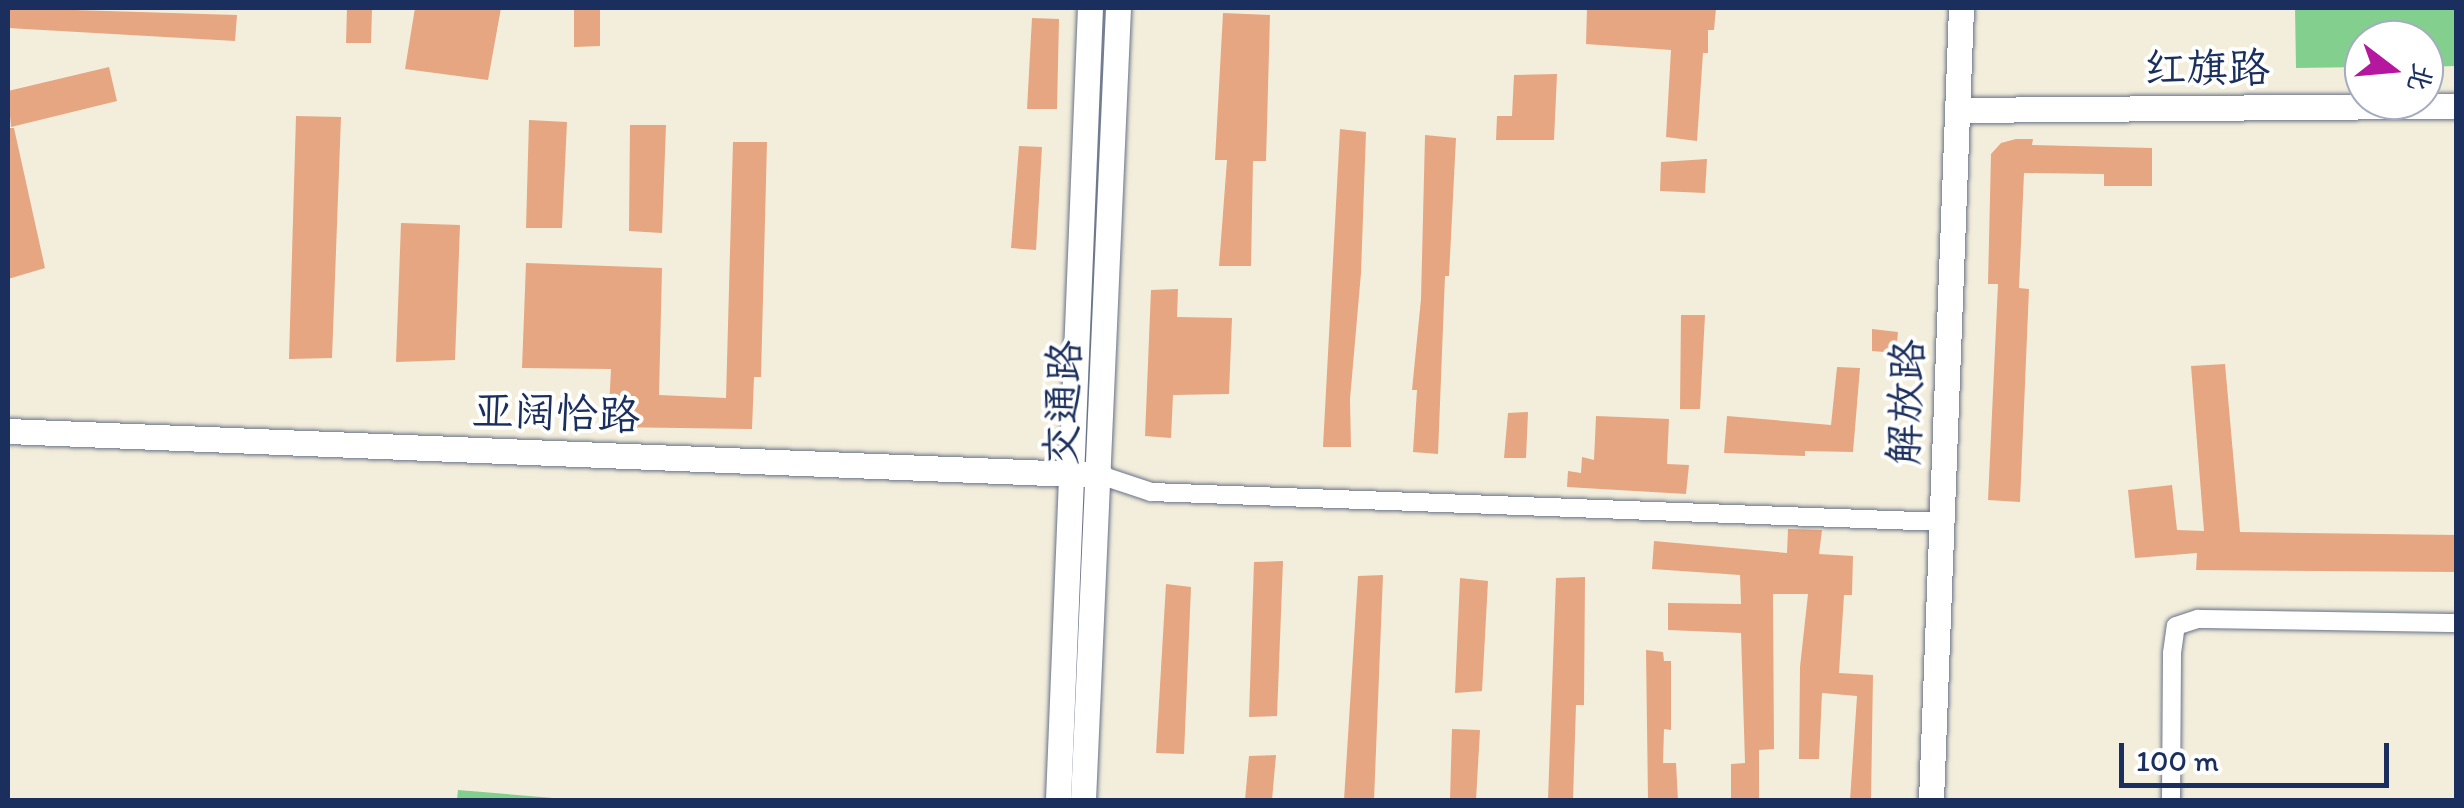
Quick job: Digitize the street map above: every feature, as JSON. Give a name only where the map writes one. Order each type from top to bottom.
[{"type":"street","points":[[1058,800],[1090,8]]},
{"type":"street","name":"交通路","points":[[1083,800],[1118,8]]},
{"type":"street","name":"解放路","points":[[1931,800],[1961,8]]},
{"type":"street","name":"红旗路","points":[[1958,110],[2456,106]]},
{"type":"street","name":"亚阔恰路","points":[[8,431],[1100,476]]},
{"type":"street","points":[[1100,476],[1150,492],[1942,522]]},
{"type":"street","points":[[2171,800],[2172,653],[2176,626],[2198,619],[2456,623]]},
{"type":"green space","points":[[2295,8],[2456,8],[2456,66],[2444,66],[2444,20],[2344,20],[2344,67],[2296,68]]},
{"type":"green space","points":[[458,790],[577,800],[457,800]]},
{"type":"building","points":[[8,8],[237,15],[235,41],[8,28]]},
{"type":"building","points":[[347,8],[372,8],[371,43],[346,43]]},
{"type":"building","points":[[415,8],[501,8],[488,80],[405,69]]},
{"type":"building","points":[[574,8],[600,8],[600,46],[574,47]]},
{"type":"building","points":[[1587,8],[1716,8],[1714,30],[1708,30],[1708,53],[1703,53],[1697,141],[1666,137],[1671,50],[1586,44]]},
{"type":"building","points":[[1223,13],[1270,15],[1266,161],[1253,161],[1251,266],[1219,266],[1227,160],[1215,160]]},
{"type":"building","points":[[1032,18],[1059,19],[1057,109],[1027,109]]},
{"type":"building","points":[[109,67],[117,101],[11,127],[8,91]]},
{"type":"building","points":[[1557,74],[1554,140],[1496,140],[1497,116],[1512,116],[1514,75]]},
{"type":"building","points":[[296,116],[341,117],[332,358],[289,359]]},
{"type":"building","points":[[529,120],[567,122],[562,228],[526,228]]},
{"type":"building","points":[[630,125],[666,125],[662,233],[629,231]]},
{"type":"building","points":[[8,128],[14,128],[45,268],[8,279]]},
{"type":"building","points":[[1340,129],[1366,132],[1361,273],[1350,399],[1351,447],[1323,447]]},
{"type":"building","points":[[1425,135],[1456,138],[1449,276],[1445,276],[1438,454],[1413,452],[1417,390],[1412,390],[1421,299]]},
{"type":"building","points":[[2033,139],[2032,145],[2152,148],[2152,186],[2104,186],[2104,174],[2024,173],[2019,288],[2029,289],[2020,502],[1988,500],[1998,284],[1988,284],[1991,154],[2001,143]]},
{"type":"building","points":[[733,142],[767,142],[761,377],[754,377],[752,429],[608,427],[611,369],[522,368],[526,263],[662,268],[659,395],[726,398]]},
{"type":"building","points":[[1019,146],[1042,147],[1036,250],[1011,248]]},
{"type":"building","points":[[1707,159],[1705,193],[1660,191],[1661,162]]},
{"type":"building","points":[[401,223],[460,225],[455,360],[396,362]]},
{"type":"building","points":[[1178,289],[1177,317],[1232,318],[1229,394],[1173,395],[1171,438],[1145,436],[1151,290]]},
{"type":"building","points":[[1681,315],[1705,315],[1700,409],[1680,409]]},
{"type":"building","points":[[1872,329],[1898,332],[1896,353],[1872,351]]},
{"type":"building","points":[[2225,364],[2240,532],[2456,535],[2456,572],[2196,570],[2197,553],[2135,558],[2128,490],[2172,485],[2177,530],[2204,531],[2191,366]]},
{"type":"building","points":[[1837,367],[1860,368],[1853,452],[1805,451],[1805,456],[1724,453],[1727,416],[1831,425]]},
{"type":"building","points":[[1528,412],[1526,458],[1504,458],[1508,413]]},
{"type":"building","points":[[1596,416],[1669,419],[1667,464],[1689,465],[1686,494],[1567,487],[1568,471],[1581,473],[1582,457],[1594,460]]},
{"type":"building","points":[[1788,529],[1822,530],[1819,554],[1853,556],[1852,595],[1844,595],[1839,673],[1873,675],[1871,800],[1850,800],[1857,696],[1822,693],[1819,759],[1799,759],[1800,667],[1808,594],[1773,594],[1774,749],[1759,750],[1759,800],[1731,800],[1731,764],[1745,763],[1741,633],[1668,630],[1668,603],[1741,604],[1740,575],[1652,569],[1654,541],[1787,553]]},
{"type":"building","points":[[1283,561],[1277,716],[1249,717],[1254,562]]},
{"type":"building","points":[[1383,575],[1374,800],[1344,800],[1358,576]]},
{"type":"building","points":[[1585,577],[1584,705],[1576,705],[1573,800],[1548,800],[1556,578]]},
{"type":"building","points":[[1460,578],[1488,581],[1482,691],[1455,693]]},
{"type":"building","points":[[1166,584],[1191,587],[1184,754],[1156,753]]},
{"type":"building","points":[[1646,650],[1663,652],[1664,661],[1671,661],[1671,730],[1664,729],[1663,763],[1676,763],[1678,800],[1648,800]]},
{"type":"building","points":[[1452,729],[1480,730],[1476,800],[1450,800]]},
{"type":"building","points":[[1276,755],[1272,800],[1245,800],[1249,756]]}]
